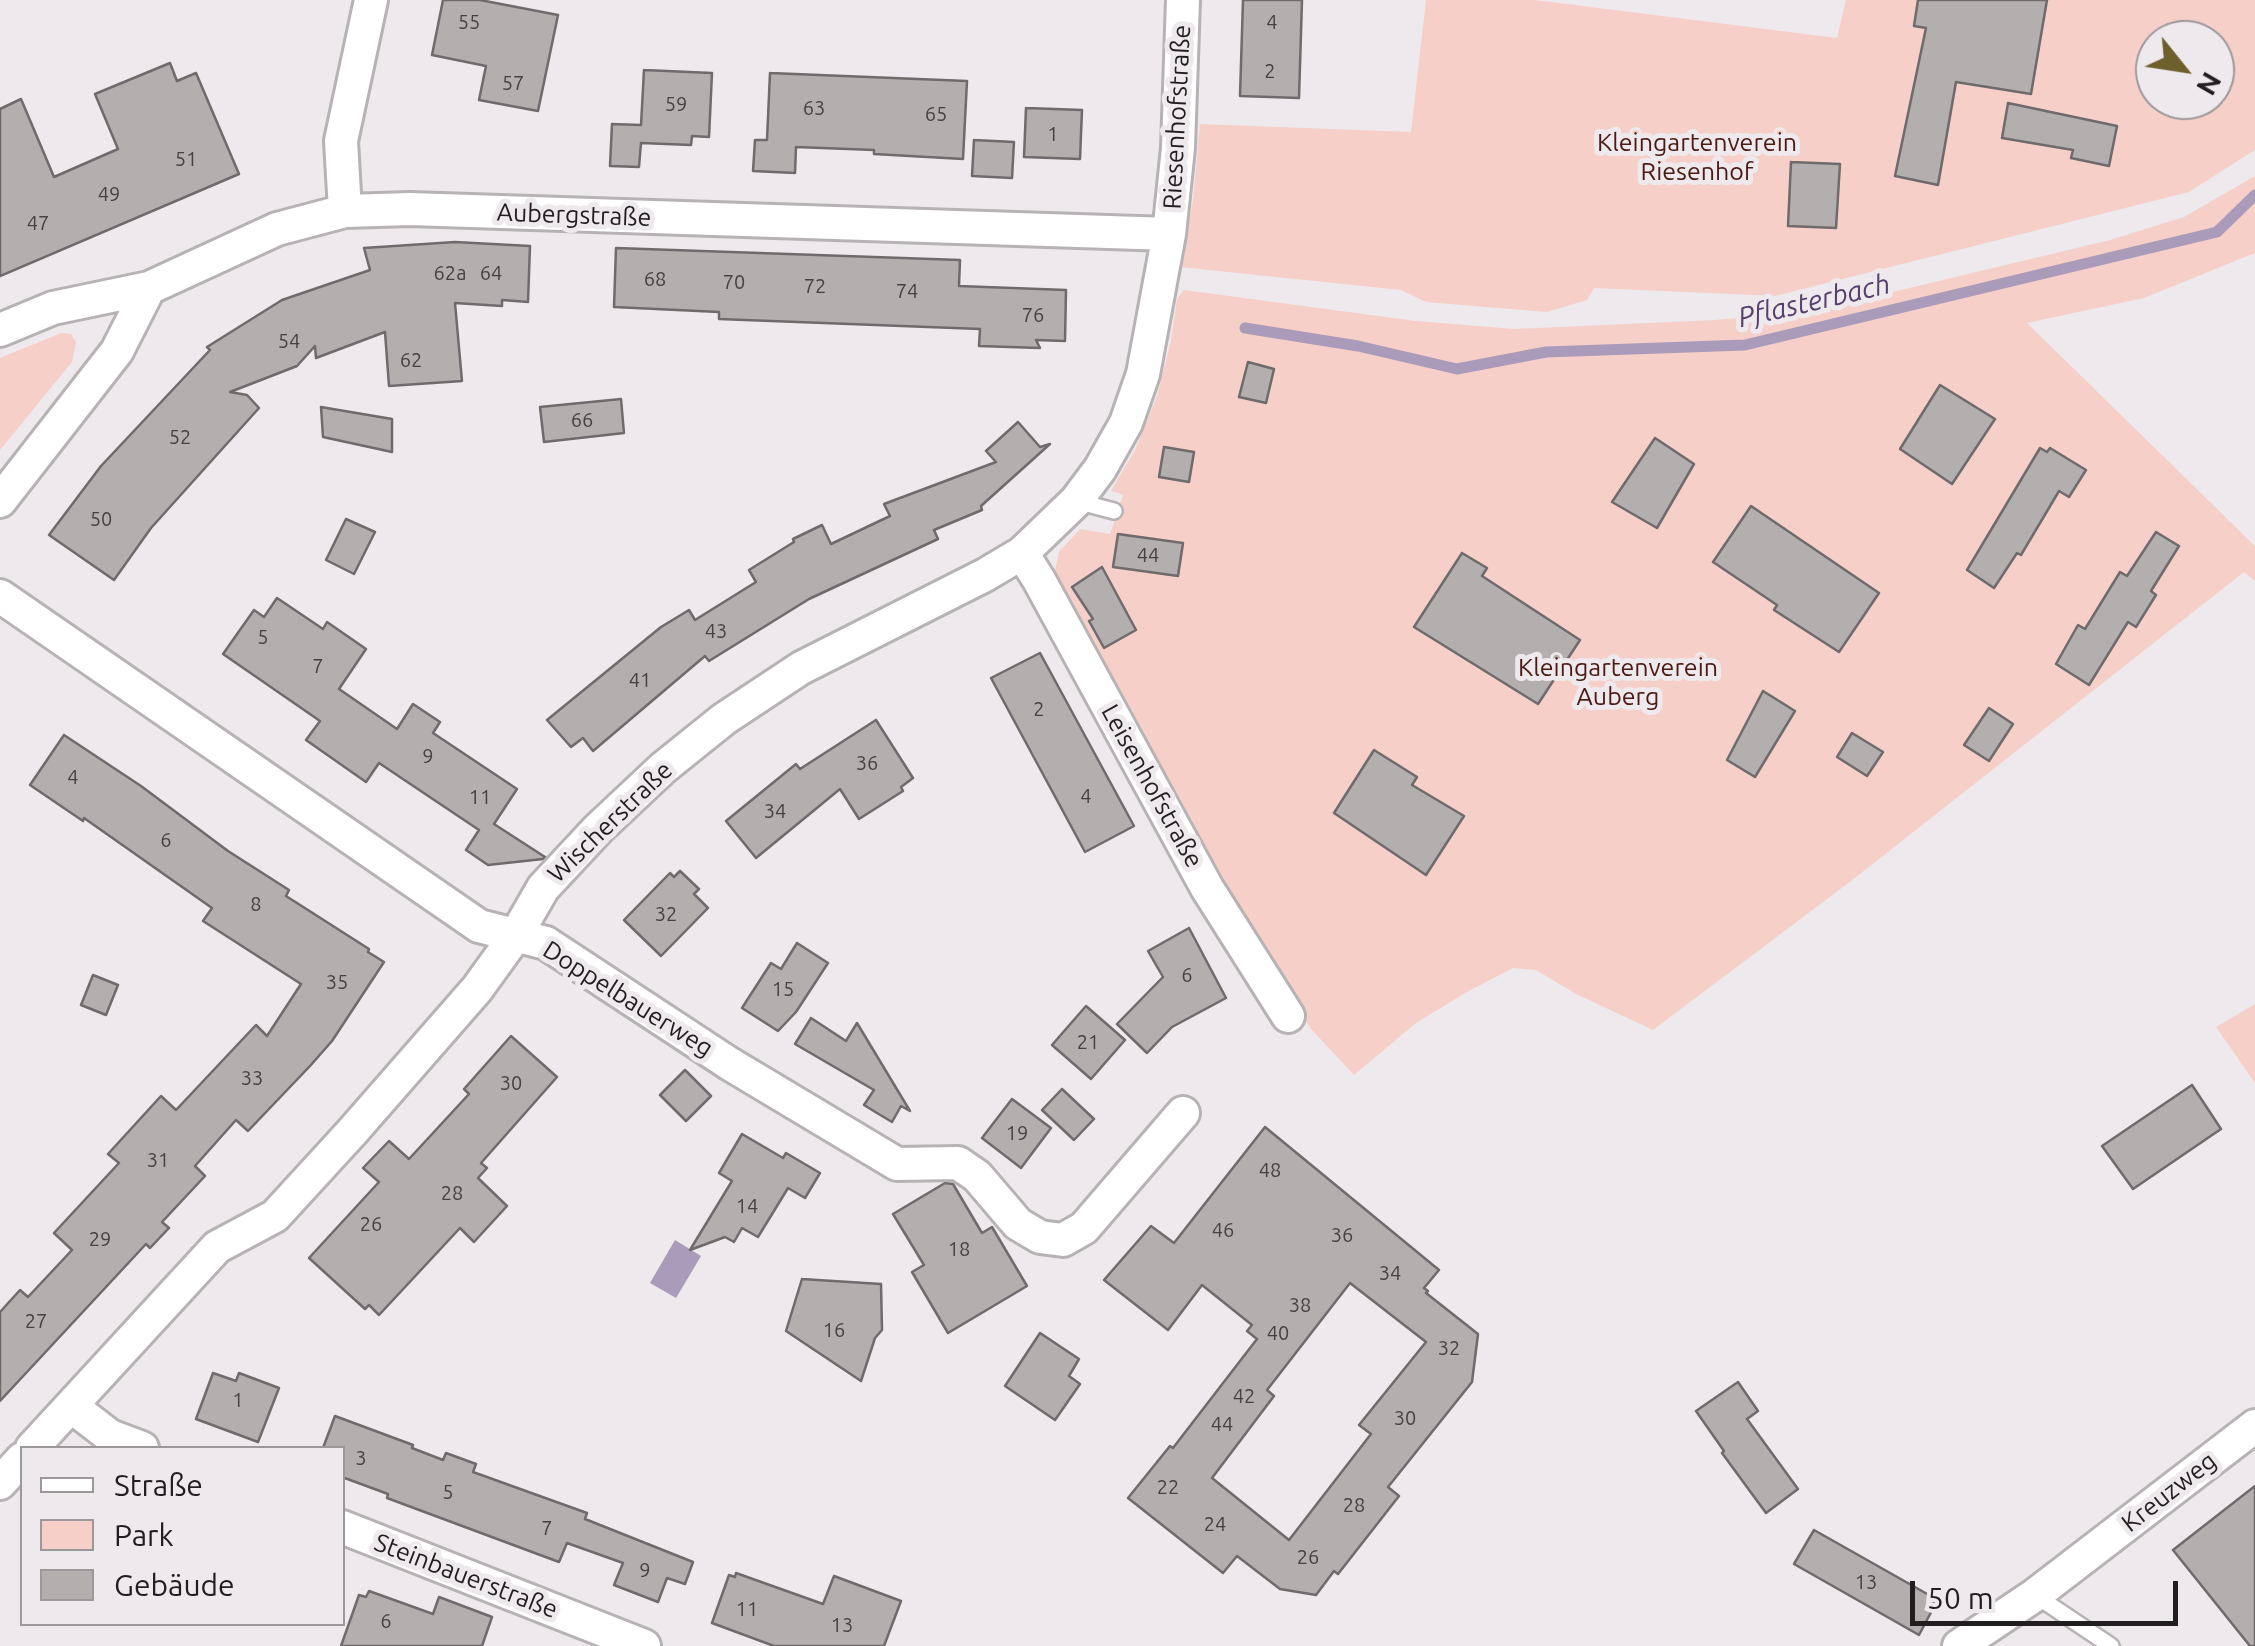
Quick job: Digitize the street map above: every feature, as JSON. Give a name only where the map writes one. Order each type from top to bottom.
[{"type":"street","points":[[345,211],[341,141],[371,0]]},
{"type":"street","name":"Riesenhofstraße","points":[[1169,234],[1178,148],[1183,0]]},
{"type":"street","name":"Aubergstraße","points":[[0,330],[53,308],[148,288],[277,230],[312,217],[345,211],[410,209],[1169,234]]},
{"type":"street","name":"Wischerstraße","points":[[34,1446],[217,1246],[274,1216],[393,1088],[477,989],[516,935],[543,888],[663,768],[724,719],[801,668],[985,576],[1022,553],[1076,501],[1126,423],[1142,374],[1169,234]]},
{"type":"street","points":[[0,501],[117,352],[148,288]]},
{"type":"street","name":"Leisenhofstraße","points":[[1022,553],[1207,888],[1288,1016]]},
{"type":"street","name":"Doppelbauerweg","points":[[0,596],[479,926],[546,944],[730,1064],[897,1164],[958,1164],[976,1176],[1018,1224],[1040,1238],[1064,1240],[1084,1228],[1184,1113]]},
{"type":"street","points":[[71,1406],[110,1436],[137,1446]]},
{"type":"street","name":"Kreuzweg","points":[[1959,1646],[2035,1595],[2255,1426]]},
{"type":"street","points":[[0,1483],[20,1460]]},
{"type":"street","name":"Steinbauerstraße","points":[[345,1528],[644,1646]]},
{"type":"lane","points":[[1076,501],[1114,511]]},
{"type":"lane","points":[[2035,1595],[2111,1646]]},
{"type":"green space","name":"Kleingartenverein Riesenhof","points":[[1426,0],[1535,0],[1837,38],[1846,0],[2255,0],[2255,150],[2189,192],[1775,296],[1594,288],[1587,300],[1547,312],[1426,302],[1401,290],[1180,267],[1193,201],[1200,124],[1411,132]]},
{"type":"green space","name":"Kleingartenverein Auberg","points":[[2255,176],[2255,253],[2144,298],[2027,323],[2255,546],[2255,581],[2244,572],[1851,881],[1653,1030],[1576,994],[1536,970],[1513,968],[1416,1023],[1354,1075],[1311,1029],[1232,905],[1060,589],[1055,571],[1059,552],[1080,529],[1110,534],[1123,495],[1111,491],[1136,448],[1157,396],[1177,299],[1184,290],[1416,321],[1515,329],[1809,312],[2110,240],[2184,217]]},
{"type":"green space","points":[[61,333],[71,334],[76,342],[72,362],[0,450],[0,358]]},
{"type":"green space","points":[[2255,1004],[2255,1083],[2216,1027]]},
{"type":"shaded area","points":[[675,1240],[701,1256],[676,1298],[650,1283]]},
{"type":"building","points":[[443,0],[480,0],[558,15],[538,111],[479,100],[486,66],[432,55]]},
{"type":"building","points":[[1243,0],[1302,0],[1299,98],[1240,96]]},
{"type":"building","points":[[1918,0],[2047,0],[2031,94],[1956,82],[1938,185],[1895,176],[1926,28],[1914,26]]},
{"type":"building","points":[[170,63],[177,81],[196,73],[239,174],[0,276],[0,109],[21,99],[54,177],[118,149],[95,94]]},
{"type":"building","points":[[644,70],[712,73],[709,137],[692,136],[691,145],[641,143],[639,167],[610,166],[612,124],[641,125]]},
{"type":"building","points":[[770,73],[967,81],[963,159],[796,147],[795,173],[753,171],[755,140],[767,140]]},
{"type":"building","points":[[2008,103],[2117,126],[2109,166],[2071,158],[2073,150],[2002,138]]},
{"type":"building","points":[[1026,108],[1082,110],[1080,159],[1024,157]]},
{"type":"building","points":[[974,140],[1014,142],[1012,178],[972,176]]},
{"type":"building","points":[[1791,162],[1840,164],[1836,228],[1788,226]]},
{"type":"building","points":[[455,242],[530,246],[528,302],[502,300],[502,306],[455,303],[462,381],[389,386],[385,332],[316,358],[315,346],[297,366],[230,392],[247,395],[259,408],[151,528],[114,580],[49,535],[101,466],[210,350],[207,347],[282,300],[370,270],[364,248]]},
{"type":"building","points":[[616,248],[960,260],[959,286],[1066,290],[1065,341],[1036,340],[1040,348],[979,346],[980,329],[719,319],[719,312],[614,307]]},
{"type":"building","points":[[1248,362],[1274,369],[1266,403],[1239,397]]},
{"type":"building","points":[[1940,385],[1995,419],[1952,484],[1900,449]]},
{"type":"building","points":[[621,399],[624,433],[544,442],[540,407]]},
{"type":"building","points":[[321,407],[392,419],[392,452],[323,437]]},
{"type":"building","points":[[1018,422],[1040,447],[1050,444],[981,506],[982,510],[934,530],[938,539],[809,599],[709,661],[705,656],[593,751],[583,738],[571,747],[547,720],[661,627],[689,610],[695,620],[756,582],[749,570],[794,542],[793,539],[822,525],[831,544],[890,516],[884,504],[996,462],[986,451]]},
{"type":"building","points":[[1655,438],[1694,464],[1657,528],[1612,502]]},
{"type":"building","points":[[1164,447],[1194,452],[1189,482],[1159,477]]},
{"type":"building","points":[[2040,448],[2047,452],[2050,448],[2086,470],[2069,497],[2059,491],[2021,555],[2017,553],[1994,588],[1967,570]]},
{"type":"building","points":[[1751,506],[1879,593],[1839,652],[1774,610],[1777,605],[1713,562]]},
{"type":"building","points":[[346,519],[375,532],[354,574],[326,560]]},
{"type":"building","points":[[2156,532],[2179,546],[2151,591],[2156,595],[2136,627],[2128,622],[2089,685],[2056,664],[2078,625],[2085,629],[2120,572],[2127,576]]},
{"type":"building","points":[[1118,534],[1183,543],[1178,576],[1113,567]]},
{"type":"building","points":[[1462,553],[1487,568],[1482,576],[1580,640],[1538,704],[1414,627]]},
{"type":"building","points":[[1102,567],[1136,630],[1104,648],[1089,621],[1093,619],[1072,587]]},
{"type":"building","points":[[277,598],[323,629],[327,622],[366,649],[339,689],[397,729],[413,704],[440,722],[433,733],[517,789],[494,824],[545,857],[488,865],[466,850],[479,830],[379,763],[366,782],[306,740],[320,721],[223,654],[254,610],[264,617]]},
{"type":"building","points":[[1040,653],[1134,826],[1085,852],[991,678]]},
{"type":"building","points":[[1763,691],[1795,711],[1755,777],[1727,760]]},
{"type":"building","points":[[1989,708],[2013,724],[1989,761],[1964,745]]},
{"type":"building","points":[[876,720],[913,778],[901,787],[903,791],[859,819],[840,789],[756,858],[726,821],[796,764],[800,769]]},
{"type":"building","points":[[1852,733],[1883,752],[1867,776],[1837,757]]},
{"type":"building","points":[[64,735],[289,890],[286,896],[384,962],[332,1041],[310,1066],[248,1131],[236,1120],[195,1166],[205,1176],[162,1222],[169,1228],[150,1248],[146,1244],[0,1401],[0,1312],[20,1290],[28,1297],[72,1250],[54,1233],[119,1163],[108,1154],[161,1096],[176,1110],[256,1025],[267,1036],[301,984],[203,921],[212,908],[30,785]]},
{"type":"building","points":[[1374,750],[1417,777],[1412,785],[1464,816],[1426,875],[1334,813]]},
{"type":"building","points":[[680,871],[699,889],[694,894],[708,908],[661,956],[624,920],[670,873],[674,877]]},
{"type":"building","points":[[1189,928],[1226,998],[1172,1027],[1147,1053],[1117,1024],[1163,977],[1148,951]]},
{"type":"building","points":[[797,943],[828,963],[796,1012],[778,1031],[742,1008],[771,963],[781,969]]},
{"type":"building","points":[[93,975],[118,985],[106,1015],[81,1005]]},
{"type":"building","points":[[1086,1006],[1125,1040],[1091,1079],[1052,1045]]},
{"type":"building","points":[[811,1018],[846,1041],[857,1023],[910,1111],[901,1106],[892,1122],[864,1105],[874,1090],[795,1044]]},
{"type":"building","points":[[511,1036],[557,1077],[481,1163],[487,1168],[478,1178],[507,1206],[474,1242],[460,1228],[379,1315],[369,1305],[365,1309],[309,1258],[379,1182],[363,1168],[389,1141],[409,1159],[469,1094],[464,1089]]},
{"type":"building","points":[[685,1070],[711,1096],[686,1121],[660,1095]]},
{"type":"building","points":[[2192,1085],[2221,1129],[2133,1189],[2102,1146]]},
{"type":"building","points":[[1062,1089],[1094,1119],[1074,1140],[1042,1110]]},
{"type":"building","points":[[1012,1099],[1051,1128],[1021,1168],[982,1138]]},
{"type":"building","points":[[1265,1127],[1439,1270],[1424,1288],[1426,1293],[1478,1334],[1472,1382],[1388,1487],[1399,1496],[1338,1574],[1334,1571],[1316,1595],[1280,1589],[1237,1556],[1223,1573],[1128,1498],[1170,1446],[1173,1448],[1257,1339],[1247,1331],[1252,1325],[1202,1285],[1168,1330],[1104,1280],[1151,1226],[1174,1243]],"holes":[[[1350,1283],[1426,1342],[1359,1425],[1371,1434],[1289,1540],[1212,1478],[1274,1396],[1267,1390]]]},
{"type":"building","points":[[742,1134],[783,1158],[786,1153],[820,1173],[805,1198],[788,1188],[758,1237],[742,1228],[734,1242],[725,1237],[690,1250],[732,1181],[719,1173]]},
{"type":"building","points":[[945,1183],[953,1184],[982,1233],[992,1227],[1027,1286],[948,1333],[912,1272],[924,1265],[893,1214]]},
{"type":"building","points":[[802,1279],[881,1284],[882,1330],[875,1338],[861,1381],[786,1331]]},
{"type":"building","points":[[1040,1333],[1079,1359],[1069,1376],[1080,1384],[1055,1420],[1005,1386]]},
{"type":"building","points":[[213,1373],[236,1381],[239,1373],[279,1388],[258,1442],[196,1419]]},
{"type":"building","points":[[1738,1382],[1758,1411],[1747,1419],[1798,1489],[1766,1513],[1696,1411]]},
{"type":"building","points":[[335,1416],[443,1460],[446,1453],[476,1464],[473,1472],[587,1513],[585,1519],[693,1562],[685,1584],[667,1578],[658,1602],[614,1585],[623,1563],[567,1543],[559,1562],[387,1498],[388,1494],[345,1478],[345,1446],[324,1446]]},
{"type":"building","points":[[2255,1486],[2255,1646],[2250,1646],[2173,1550]]},
{"type":"building","points":[[1814,1530],[1929,1595],[1936,1603],[1919,1635],[1794,1564]]},
{"type":"building","points":[[736,1573],[823,1604],[834,1576],[901,1601],[884,1646],[774,1646],[712,1623],[729,1575],[735,1577]]},
{"type":"building","points":[[369,1591],[433,1614],[439,1597],[492,1617],[482,1646],[341,1646],[359,1595],[366,1597]]},
{"type":"waterway","name":"Pflasterbach","points":[[1245,328],[1358,346],[1457,369],[1546,352],[1745,345],[2217,232],[2255,195]]}]
